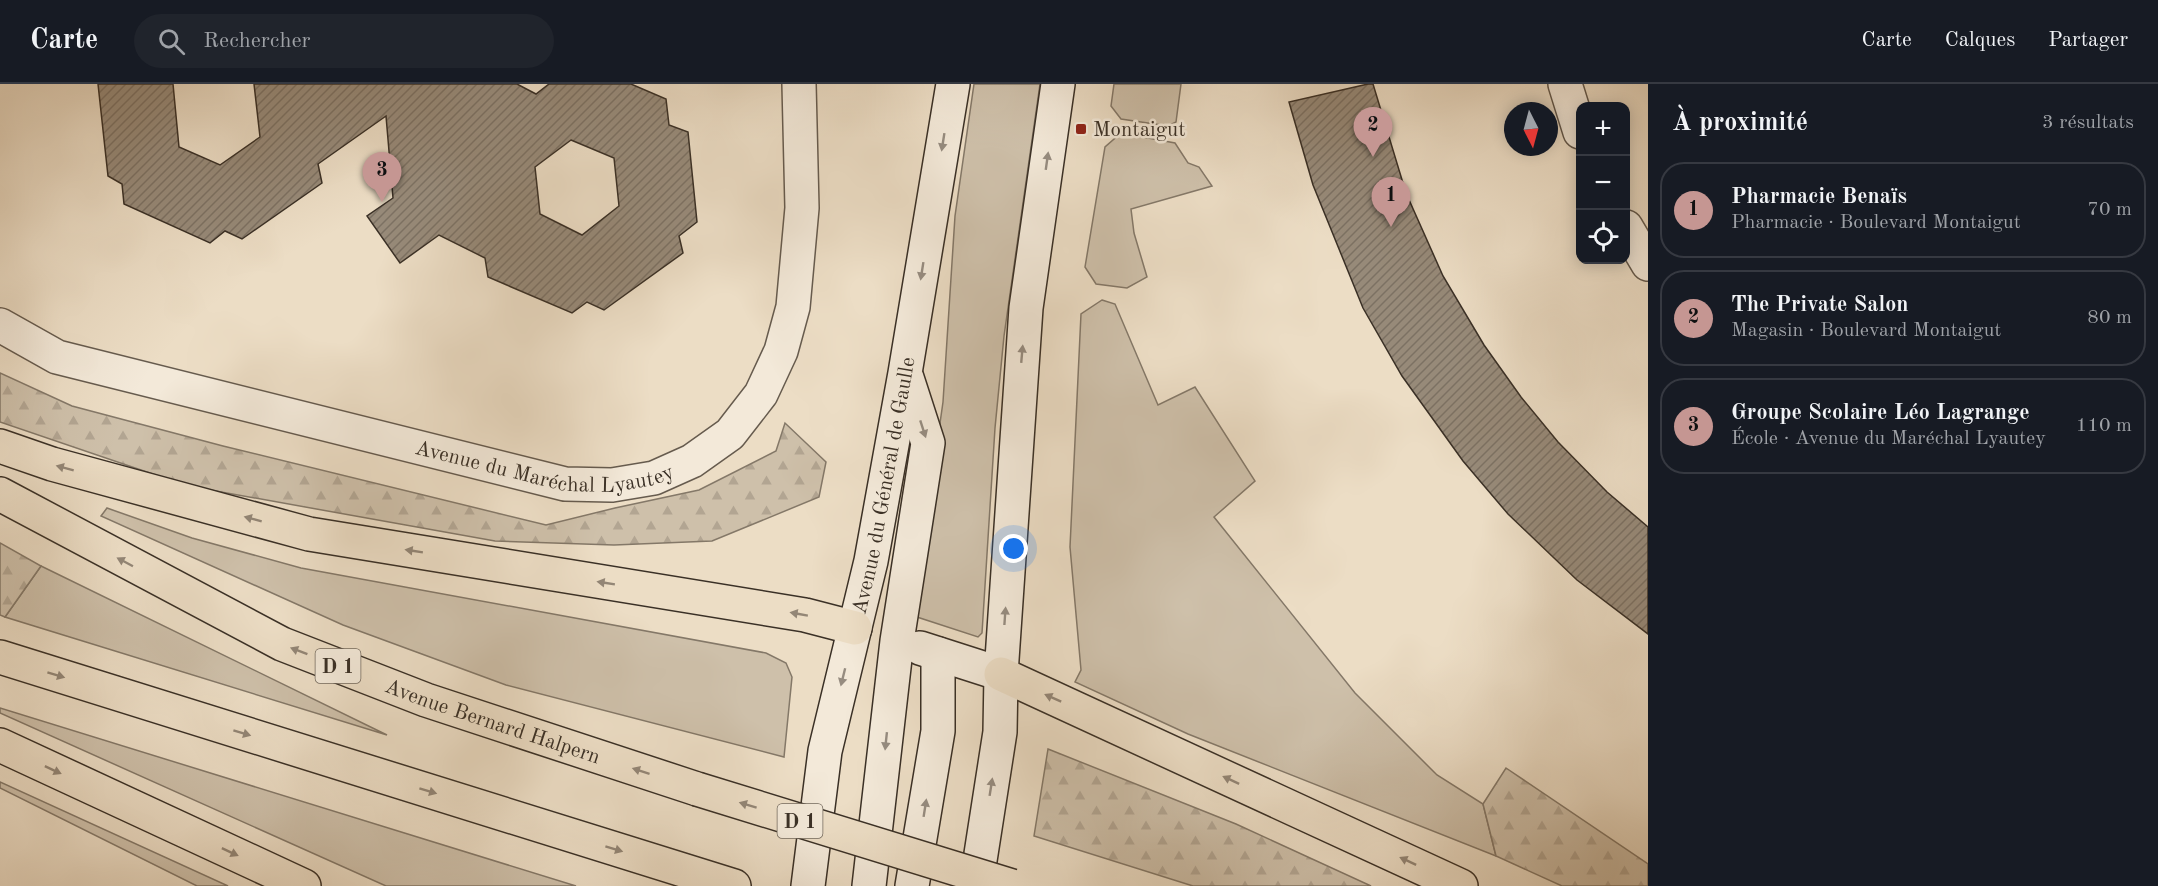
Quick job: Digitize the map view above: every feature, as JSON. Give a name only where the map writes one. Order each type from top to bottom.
[{"type":"highway","points":[[0,446],[52,464],[309,534],[805,615],[855,628]]},
{"type":"highway","name":"Avenue Bernard Halpern","points":[[0,494],[282,644],[426,700],[697,789],[1012,886]]},
{"type":"highway","points":[[0,657],[734,886]]},
{"type":"highway","points":[[1001,674],[1461,886]]},
{"type":"highway","points":[[0,745],[304,886]]},
{"type":"main road","name":"Avenue du Maréchal Lyautey","points":[[0,325],[57,357],[565,484],[612,485],[654,478],[692,461],[730,434],[761,394],[781,351],[793,307],[802,208],[799,84]]},
{"type":"main road","name":"Avenue du Général de Gaulle","points":[[808,886],[825,751],[871,561],[905,373],[952,84]]},
{"type":"main road","points":[[976,886],[1000,732],[1001,674],[1026,308],[1058,84]]},
{"type":"main road","points":[[1565,84],[1576,117]]},
{"type":"main road","points":[[1630,234],[1648,264]]},
{"type":"main road","points":[[869,886],[897,641],[928,443],[905,373]]},
{"type":"main road","points":[[855,628],[1001,674]]},
{"type":"main road","points":[[912,886],[938,731],[938,654]]},
{"type":"green space","points":[[974,84],[1040,84],[1004,336],[995,428],[982,633],[978,637],[917,617],[913,613],[943,402],[955,216]]},
{"type":"green space","points":[[1114,84],[1181,84],[1176,122],[1168,126],[1121,119],[1111,106]]},
{"type":"green space","points":[[1121,133],[1175,143],[1188,163],[1199,167],[1212,186],[1131,209],[1134,233],[1147,277],[1127,288],[1096,284],[1085,267],[1105,147]]},
{"type":"green space","points":[[1102,300],[1115,304],[1158,405],[1195,387],[1255,481],[1214,517],[1355,693],[1437,775],[1483,804],[1496,856],[1188,734],[1075,682],[1081,670],[1070,547],[1081,314]]},
{"type":"green space","points":[[0,373],[72,406],[223,446],[546,525],[699,490],[776,451],[785,423],[826,462],[819,497],[712,541],[614,545],[495,541],[188,486],[0,422]]},
{"type":"green space","points":[[107,508],[192,538],[301,568],[766,653],[786,663],[792,677],[784,757],[506,685],[343,625],[101,516]]},
{"type":"green space","points":[[0,543],[41,566],[5,617],[0,615]]},
{"type":"green space","points":[[41,566],[387,735],[5,617]]},
{"type":"green space","points":[[0,708],[576,886],[386,886],[0,713]]},
{"type":"green space","points":[[1048,749],[1236,824],[1371,886],[1193,886],[1034,836]]},
{"type":"green space","points":[[1506,768],[1648,864],[1648,886],[1562,886],[1496,856],[1483,804]]},
{"type":"green space","points":[[0,782],[228,886],[197,886],[0,788]]},
{"type":"building","points":[[98,84],[173,84],[179,147],[220,165],[260,137],[254,84],[517,84],[536,94],[549,84],[631,84],[666,99],[669,125],[688,132],[697,222],[679,236],[683,253],[604,310],[587,302],[572,313],[488,277],[485,258],[439,235],[400,263],[367,216],[393,198],[386,116],[318,164],[322,183],[242,239],[225,231],[210,243],[124,204],[122,184],[108,176]],"holes":[[[571,140],[614,158],[619,206],[582,235],[540,214],[535,167]]]},
{"type":"building","points":[[1373,84],[1406,193],[1443,276],[1484,345],[1521,397],[1558,442],[1607,492],[1648,527],[1648,634],[1577,580],[1508,514],[1463,461],[1402,376],[1363,308],[1313,185],[1289,102]]},
{"type":"place","name":"Montaigut","points":[[1081,129]]},
{"type":"place","name":"The Private Salon","points":[[1373,157]]},
{"type":"place","name":"Groupe Scolaire Léo Lagrange","points":[[382,202]]},
{"type":"place","name":"Pharmacie Benaïs","points":[[1391,227]]}]
